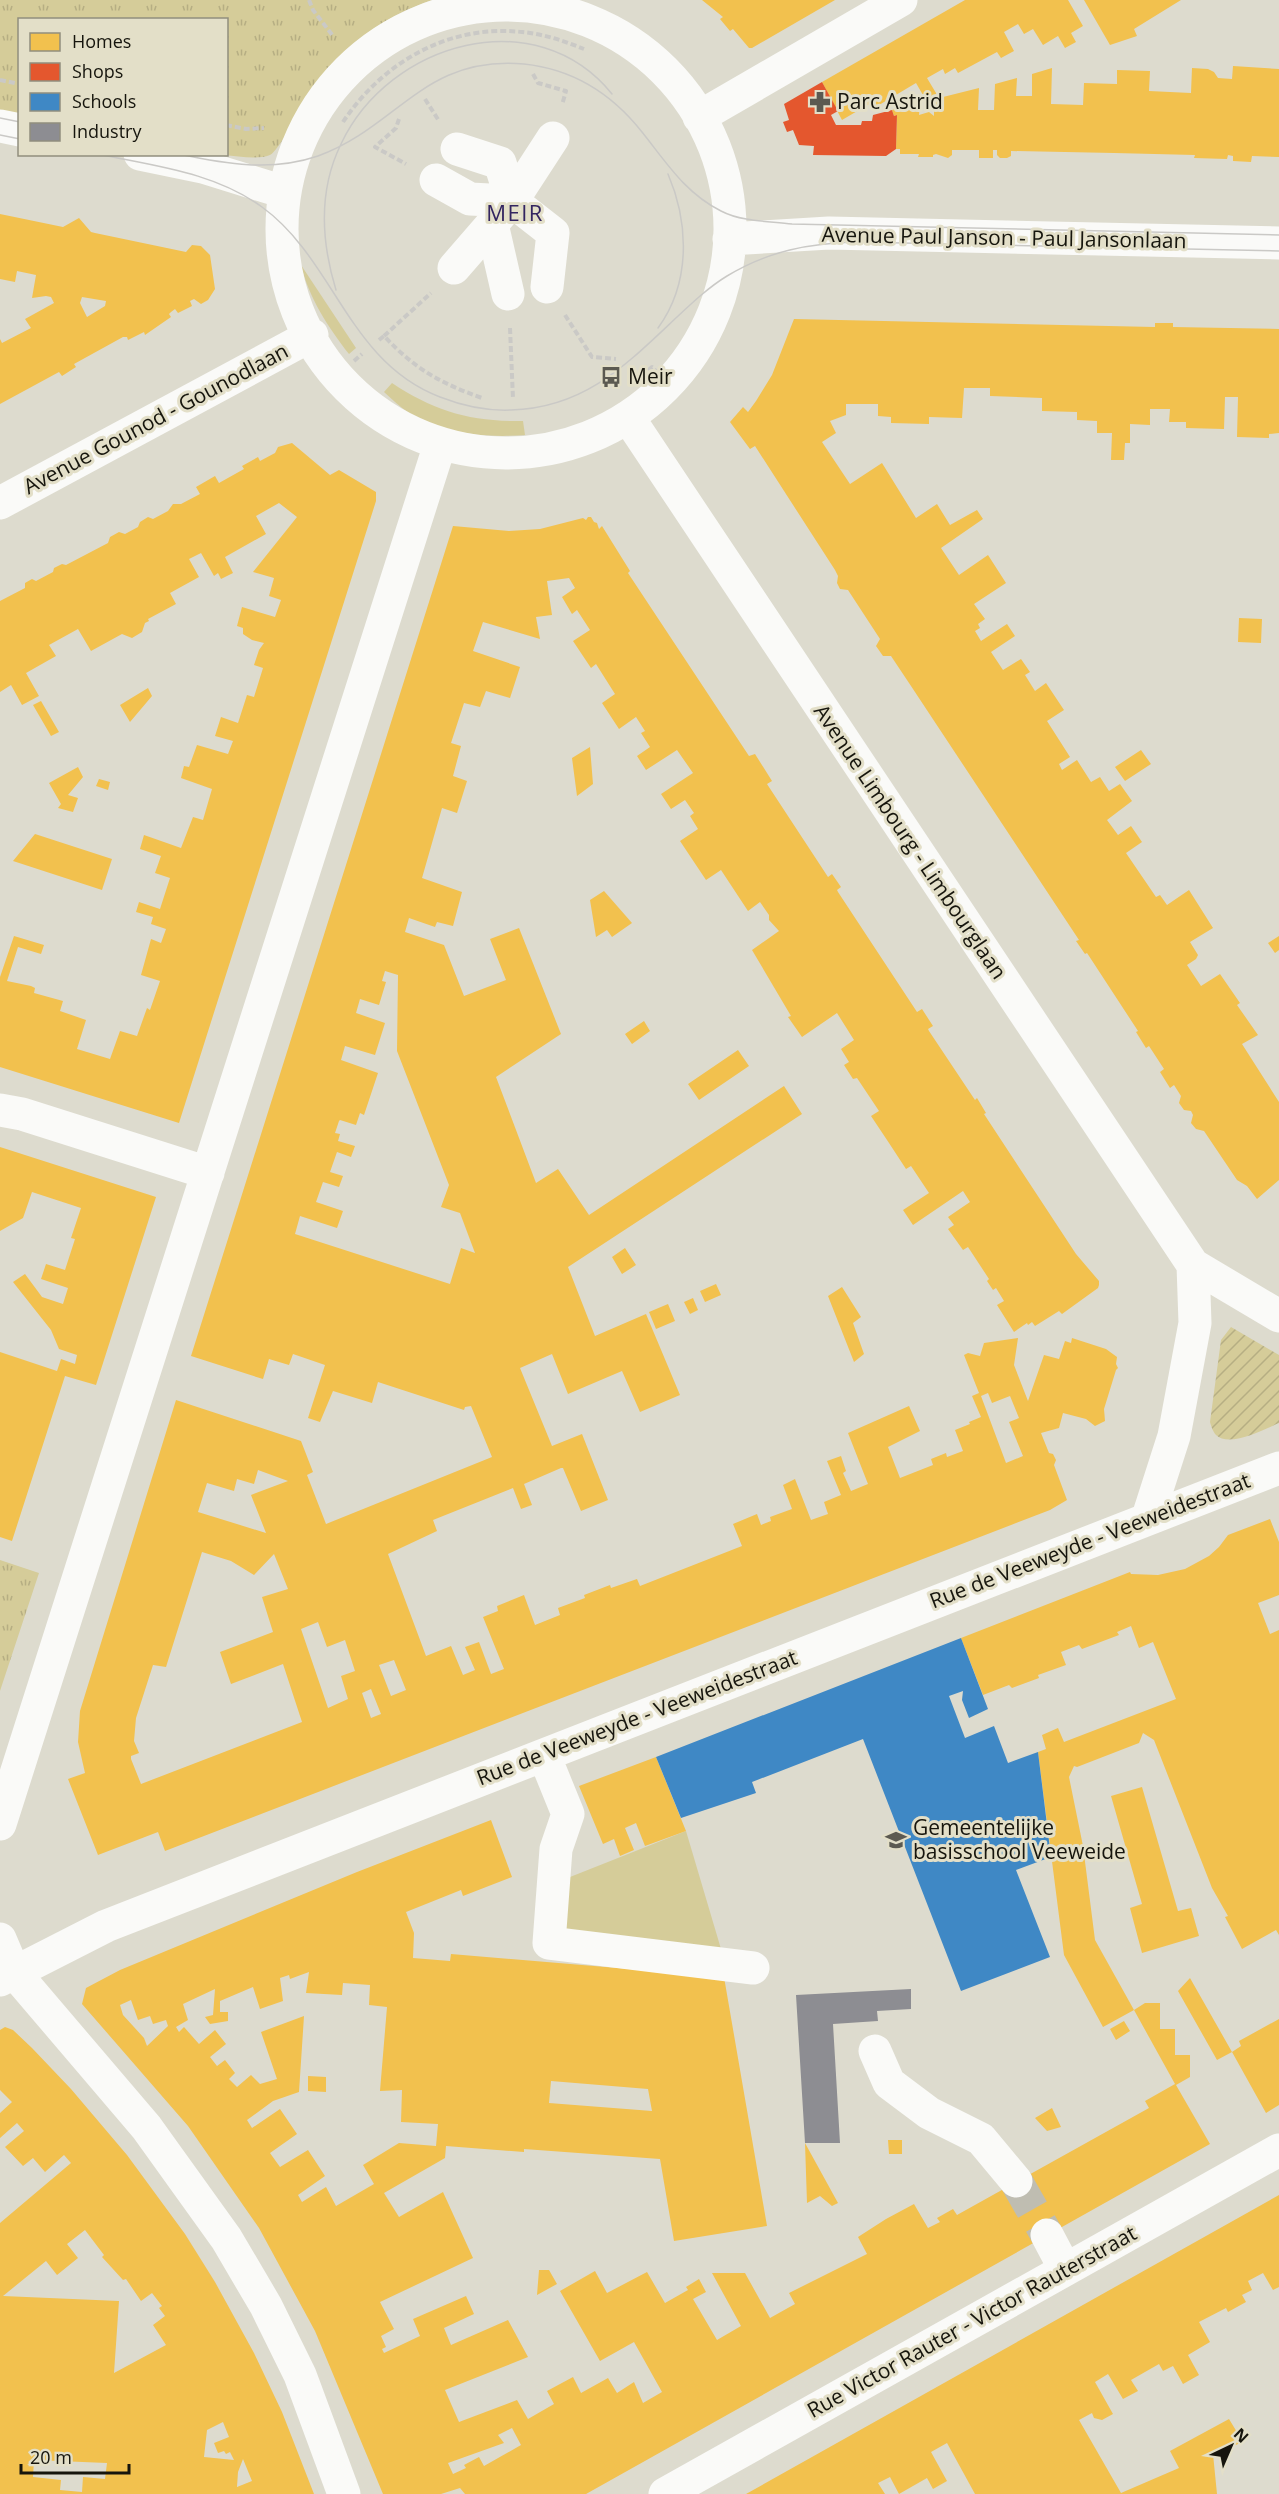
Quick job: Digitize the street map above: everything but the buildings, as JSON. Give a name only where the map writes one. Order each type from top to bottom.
[{"type":"street","points":[[699,117],[901,0]]},
{"type":"street","points":[[503,5],[568,7],[643,53],[683,93],[699,117],[709,135],[723,174],[729,214],[725,277],[718,300],[698,345],[669,384],[628,417],[604,432],[578,442],[542,451],[495,454],[440,444],[399,426],[374,406],[340,372],[312,335],[296,307],[284,261],[281,223],[284,192],[296,147],[319,104],[337,80],[359,58],[385,40],[422,21],[441,14],[503,5]]},
{"type":"street","points":[[0,126],[18,130]]},
{"type":"street","points":[[454,268],[502,213],[553,138]]},
{"type":"street","points":[[457,149],[500,163],[508,294]]},
{"type":"street","points":[[150,156],[203,167],[284,192]]},
{"type":"street","points":[[436,180],[470,199],[553,233],[546,287]]},
{"type":"street","name":"Avenue Paul Janson - Paul Jansonlaan","points":[[729,239],[829,233],[1279,243]]},
{"type":"street","name":"Avenue Gounod - Gounodlaan","points":[[0,503],[312,335]]},
{"type":"street","name":"Avenue Limbourg - Limbourglaan","points":[[628,417],[1193,1265],[1279,1316]]},
{"type":"street","points":[[0,1824],[440,444]]},
{"type":"street","points":[[0,1110],[22,1114],[208,1173]]},
{"type":"street","points":[[1148,1517],[1174,1437],[1195,1323],[1193,1265]]},
{"type":"street","name":"Rue de Veeweyde - Veeweidestraat","points":[[7,1976],[106,1926],[1148,1517],[1279,1468]]},
{"type":"street","points":[[544,1755],[568,1814],[556,1849],[549,1943],[753,1968]]},
{"type":"street","points":[[0,1939],[7,1976],[147,2128],[226,2238],[266,2306],[300,2375],[344,2494]]},
{"type":"street","points":[[875,2051],[889,2083],[929,2113],[981,2139],[1016,2181]]},
{"type":"street","name":"Rue Victor Rauter - Victor Rauterstraat","points":[[665,2494],[1279,2150]]},
{"type":"street","points":[[1047,2235],[1065,2270]]},
{"type":"path","points":[[309,0],[313,10],[333,36]]},
{"type":"path","points":[[343,122],[356,103],[377,80],[400,61],[429,46],[459,36],[490,31],[522,32],[553,37],[584,49]]},
{"type":"path","points":[[533,74],[538,83],[566,91]]},
{"type":"path","points":[[0,80],[18,84]]},
{"type":"path","points":[[375,147],[396,128],[399,119]]},
{"type":"path","points":[[228,125],[246,129],[264,128]]},
{"type":"path","points":[[379,340],[423,303],[454,268]]},
{"type":"path","points":[[546,287],[592,357],[616,359]]},
{"type":"path","points":[[508,294],[513,399]]},
{"type":"path","points":[[384,336],[403,355],[437,380],[482,398]]},
{"type":"path","points":[[354,361],[362,354]]},
{"type":"path","points":[[629,376],[634,383],[652,368],[657,372]]},
{"type":"green space","points":[[0,0],[432,0],[400,13],[371,31],[344,52],[320,78],[287,133],[270,155],[253,157],[228,155],[228,18],[18,18],[18,114],[0,110]]},
{"type":"green space","points":[[301,265],[356,348],[349,354],[320,312]]},
{"type":"green space","points":[[392,383],[423,401],[454,413],[504,421],[523,421],[525,435],[480,435],[436,426],[409,413],[384,392]]},
{"type":"green space","points":[[1231,1327],[1279,1355],[1279,1423],[1247,1436],[1229,1439],[1216,1435],[1210,1422],[1221,1340]]},
{"type":"green space","points":[[0,1560],[39,1573],[0,1691]]},
{"type":"green space","points":[[686,1831],[721,1949],[562,1937],[565,1879]]},
{"type":"tunnel","points":[[1016,2181],[1047,2235]]},
{"type":"tram line","points":[[336,290],[325,235],[324,216],[328,180],[341,144],[363,109],[393,80],[428,59],[466,46],[506,42],[544,48],[581,65],[612,94]]},
{"type":"tram line","points":[[189,156],[249,165],[300,161],[318,156],[346,143],[436,82],[461,70],[490,64],[524,64],[558,71],[604,95],[630,118],[687,186],[708,204],[729,215],[792,224],[1279,235]]},
{"type":"tram line","points":[[0,118],[18,122]]},
{"type":"tram line","points":[[0,135],[18,139]]},
{"type":"tram line","points":[[108,156],[204,178],[243,195],[262,207],[287,229],[308,254],[362,335],[384,360],[409,381],[440,397],[493,410],[537,407],[583,392],[622,367],[720,280],[758,260],[790,250],[823,244],[857,242],[1279,251]]},
{"type":"tram line","points":[[658,328],[676,292],[683,252],[680,212],[668,174]]},
{"type":"place","name":"Parc Astrid","points":[[820,102]]},
{"type":"place","name":"Meir","points":[[611,377]]},
{"type":"place","name":"Gemeentelijke basisschool Veeweide","points":[[896,1840]]},
{"type":"district","name":"MEIR","points":[[515,213]]}]
